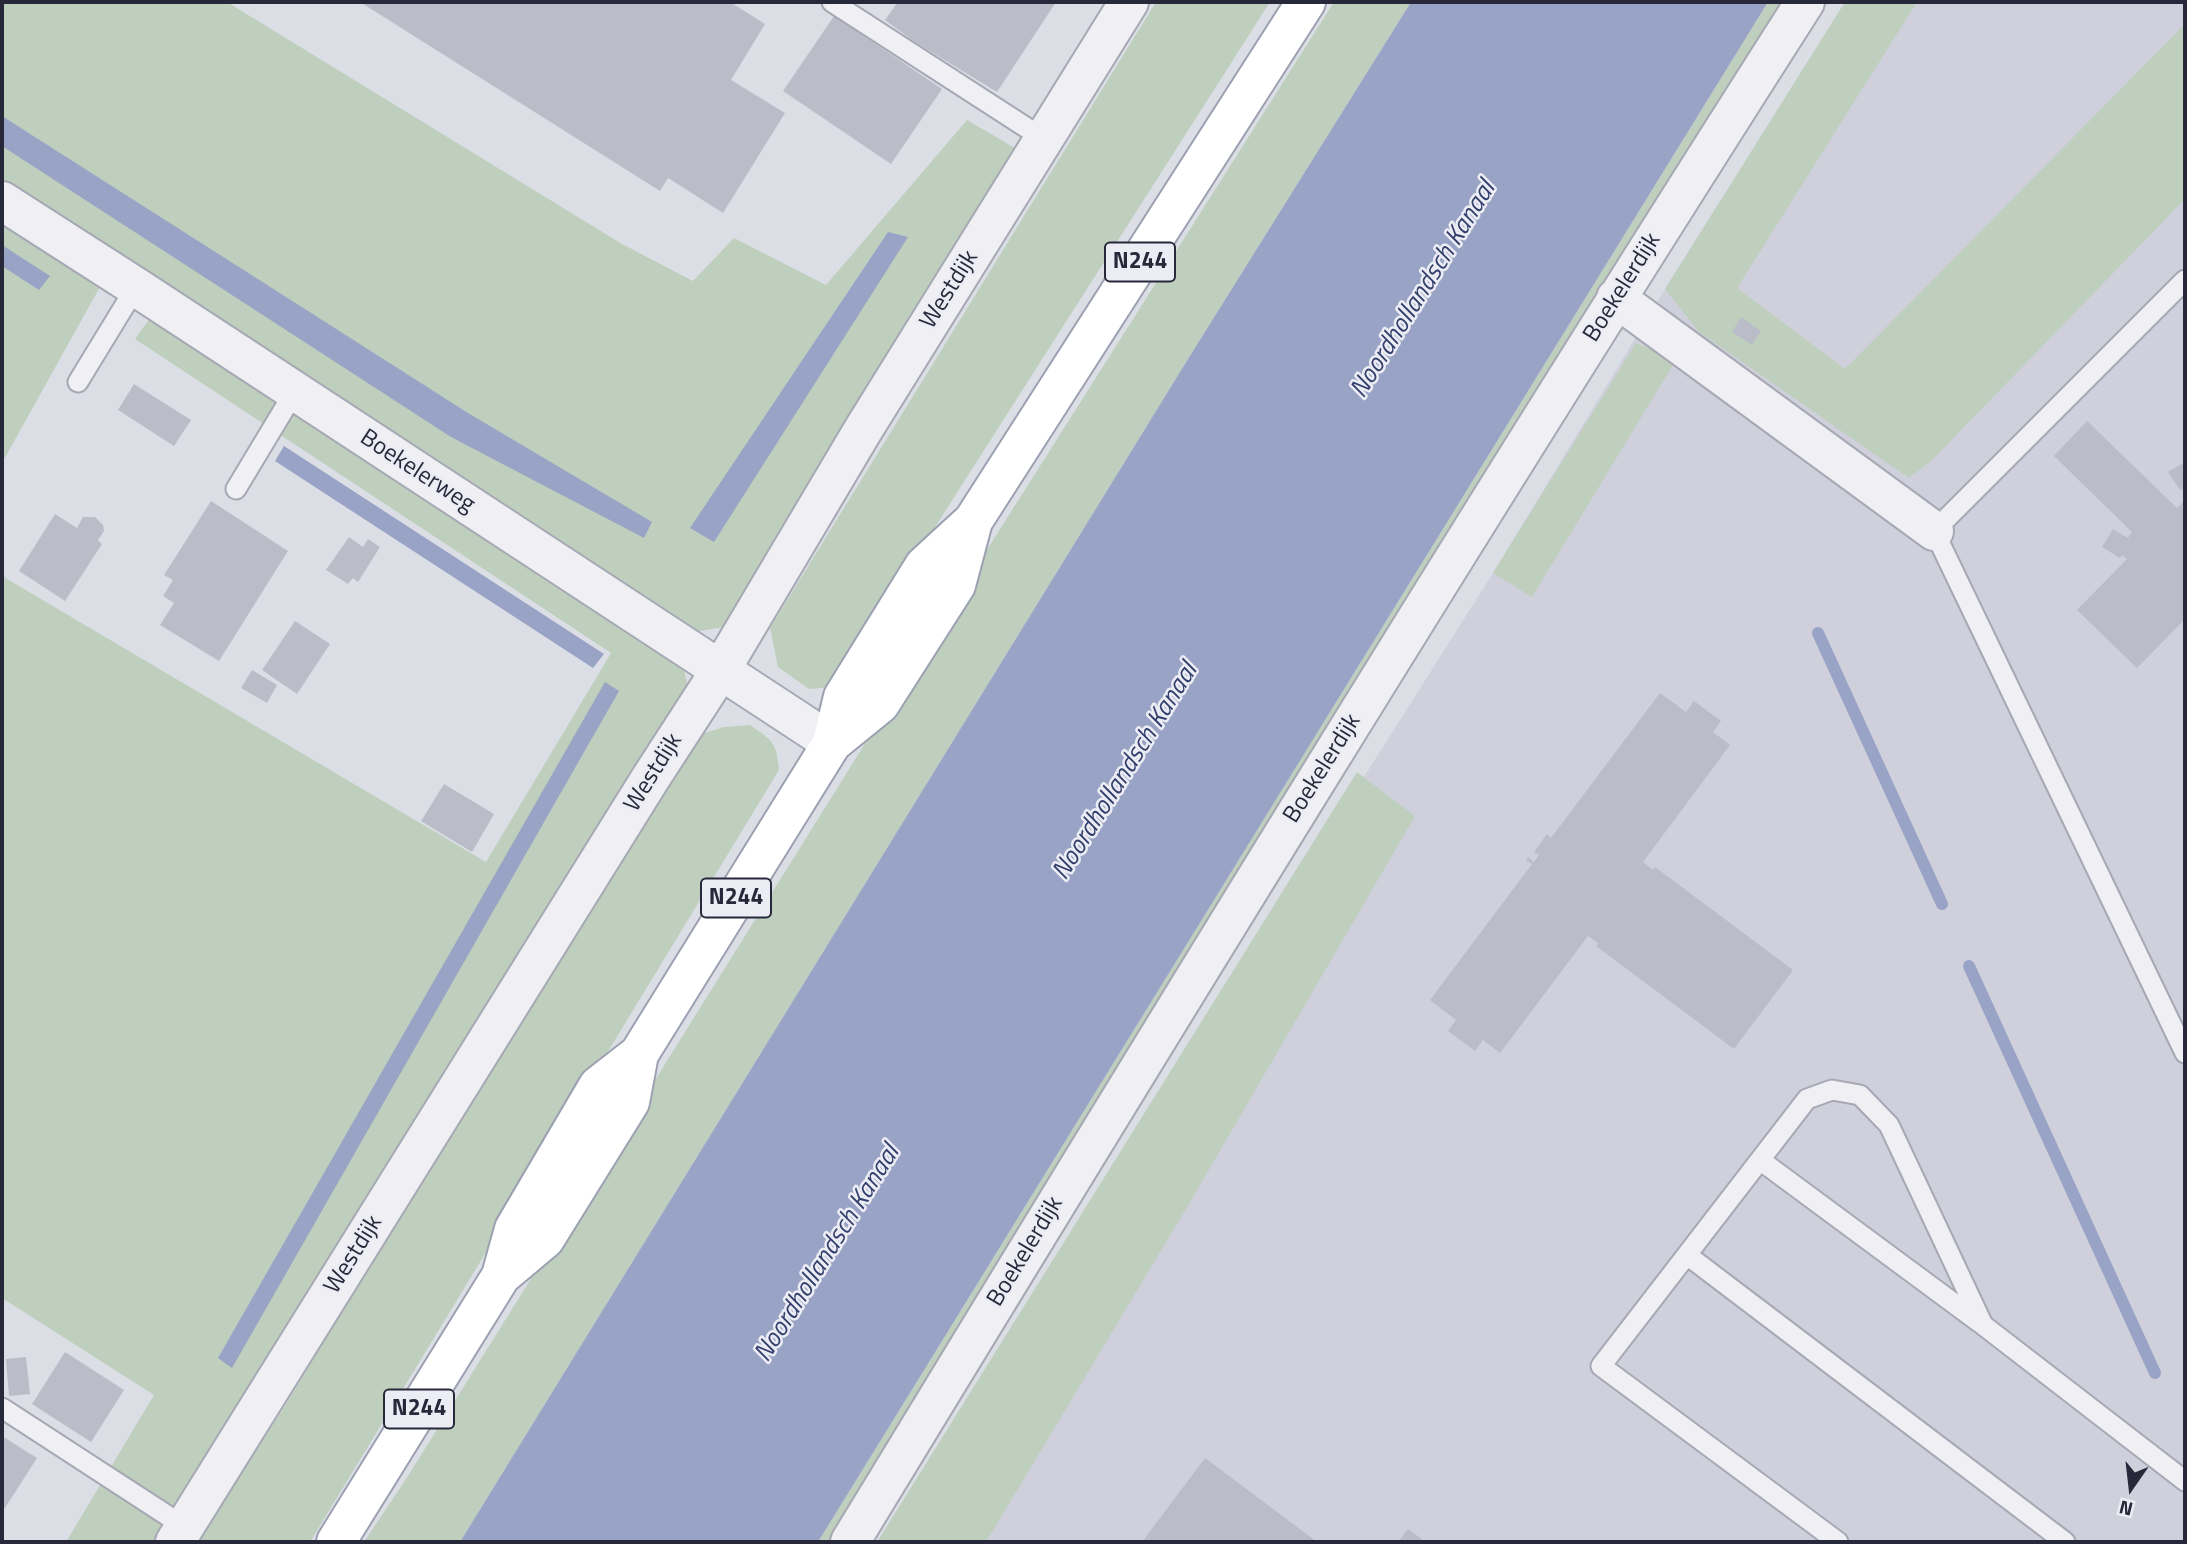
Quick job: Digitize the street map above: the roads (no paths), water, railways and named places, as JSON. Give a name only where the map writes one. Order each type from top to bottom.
[{"type":"main road","name":"N244","points":[[336,1542],[501,1276],[545,1239],[630,1102],[639,1054],[832,743],[880,704],[956,585],[973,521],[1306,2]]},
{"type":"street","name":"Westdijk","points":[[180,1534],[720,671],[863,430],[1129,2]]},
{"type":"street","name":"Boekelerdijk","points":[[850,1542],[1207,957],[1616,298],[1805,2]]},
{"type":"street","name":"Boekelerweg","points":[[2,201],[832,743]]},
{"type":"street","points":[[1616,298],[1934,531]]},
{"type":"lane","points":[[832,2],[1044,139]]},
{"type":"lane","points":[[2185,280],[1934,531],[2185,1052]]},
{"type":"lane","points":[[78,382],[136,287]]},
{"type":"lane","points":[[236,489],[295,391]]},
{"type":"lane","points":[[1838,1542],[1601,1366],[1807,1099],[1832,1090],[1860,1095],[1889,1125],[1983,1325]]},
{"type":"lane","points":[[1760,1160],[1983,1325],[2185,1481]]},
{"type":"lane","points":[[1687,1255],[2066,1542]]},
{"type":"lane","points":[[2,1408],[180,1534]]},
{"type":"water","name":"Noordhollandsch Kanaal","points":[[1411,2],[1768,2],[818,1542],[460,1542],[1188,359]]},
{"type":"water","points":[[2,116],[468,413],[652,522],[644,538],[451,437],[2,146]]},
{"type":"water","points":[[888,232],[908,237],[714,542],[690,528]]},
{"type":"water","points":[[2,245],[50,276],[39,290],[2,266]]},
{"type":"water","points":[[284,446],[604,654],[593,668],[275,461]]},
{"type":"water","points":[[605,682],[619,691],[232,1368],[218,1358]]},
{"type":"waterway","points":[[1818,633],[1942,904]]},
{"type":"waterway","points":[[1969,966],[2155,1373]]}]
